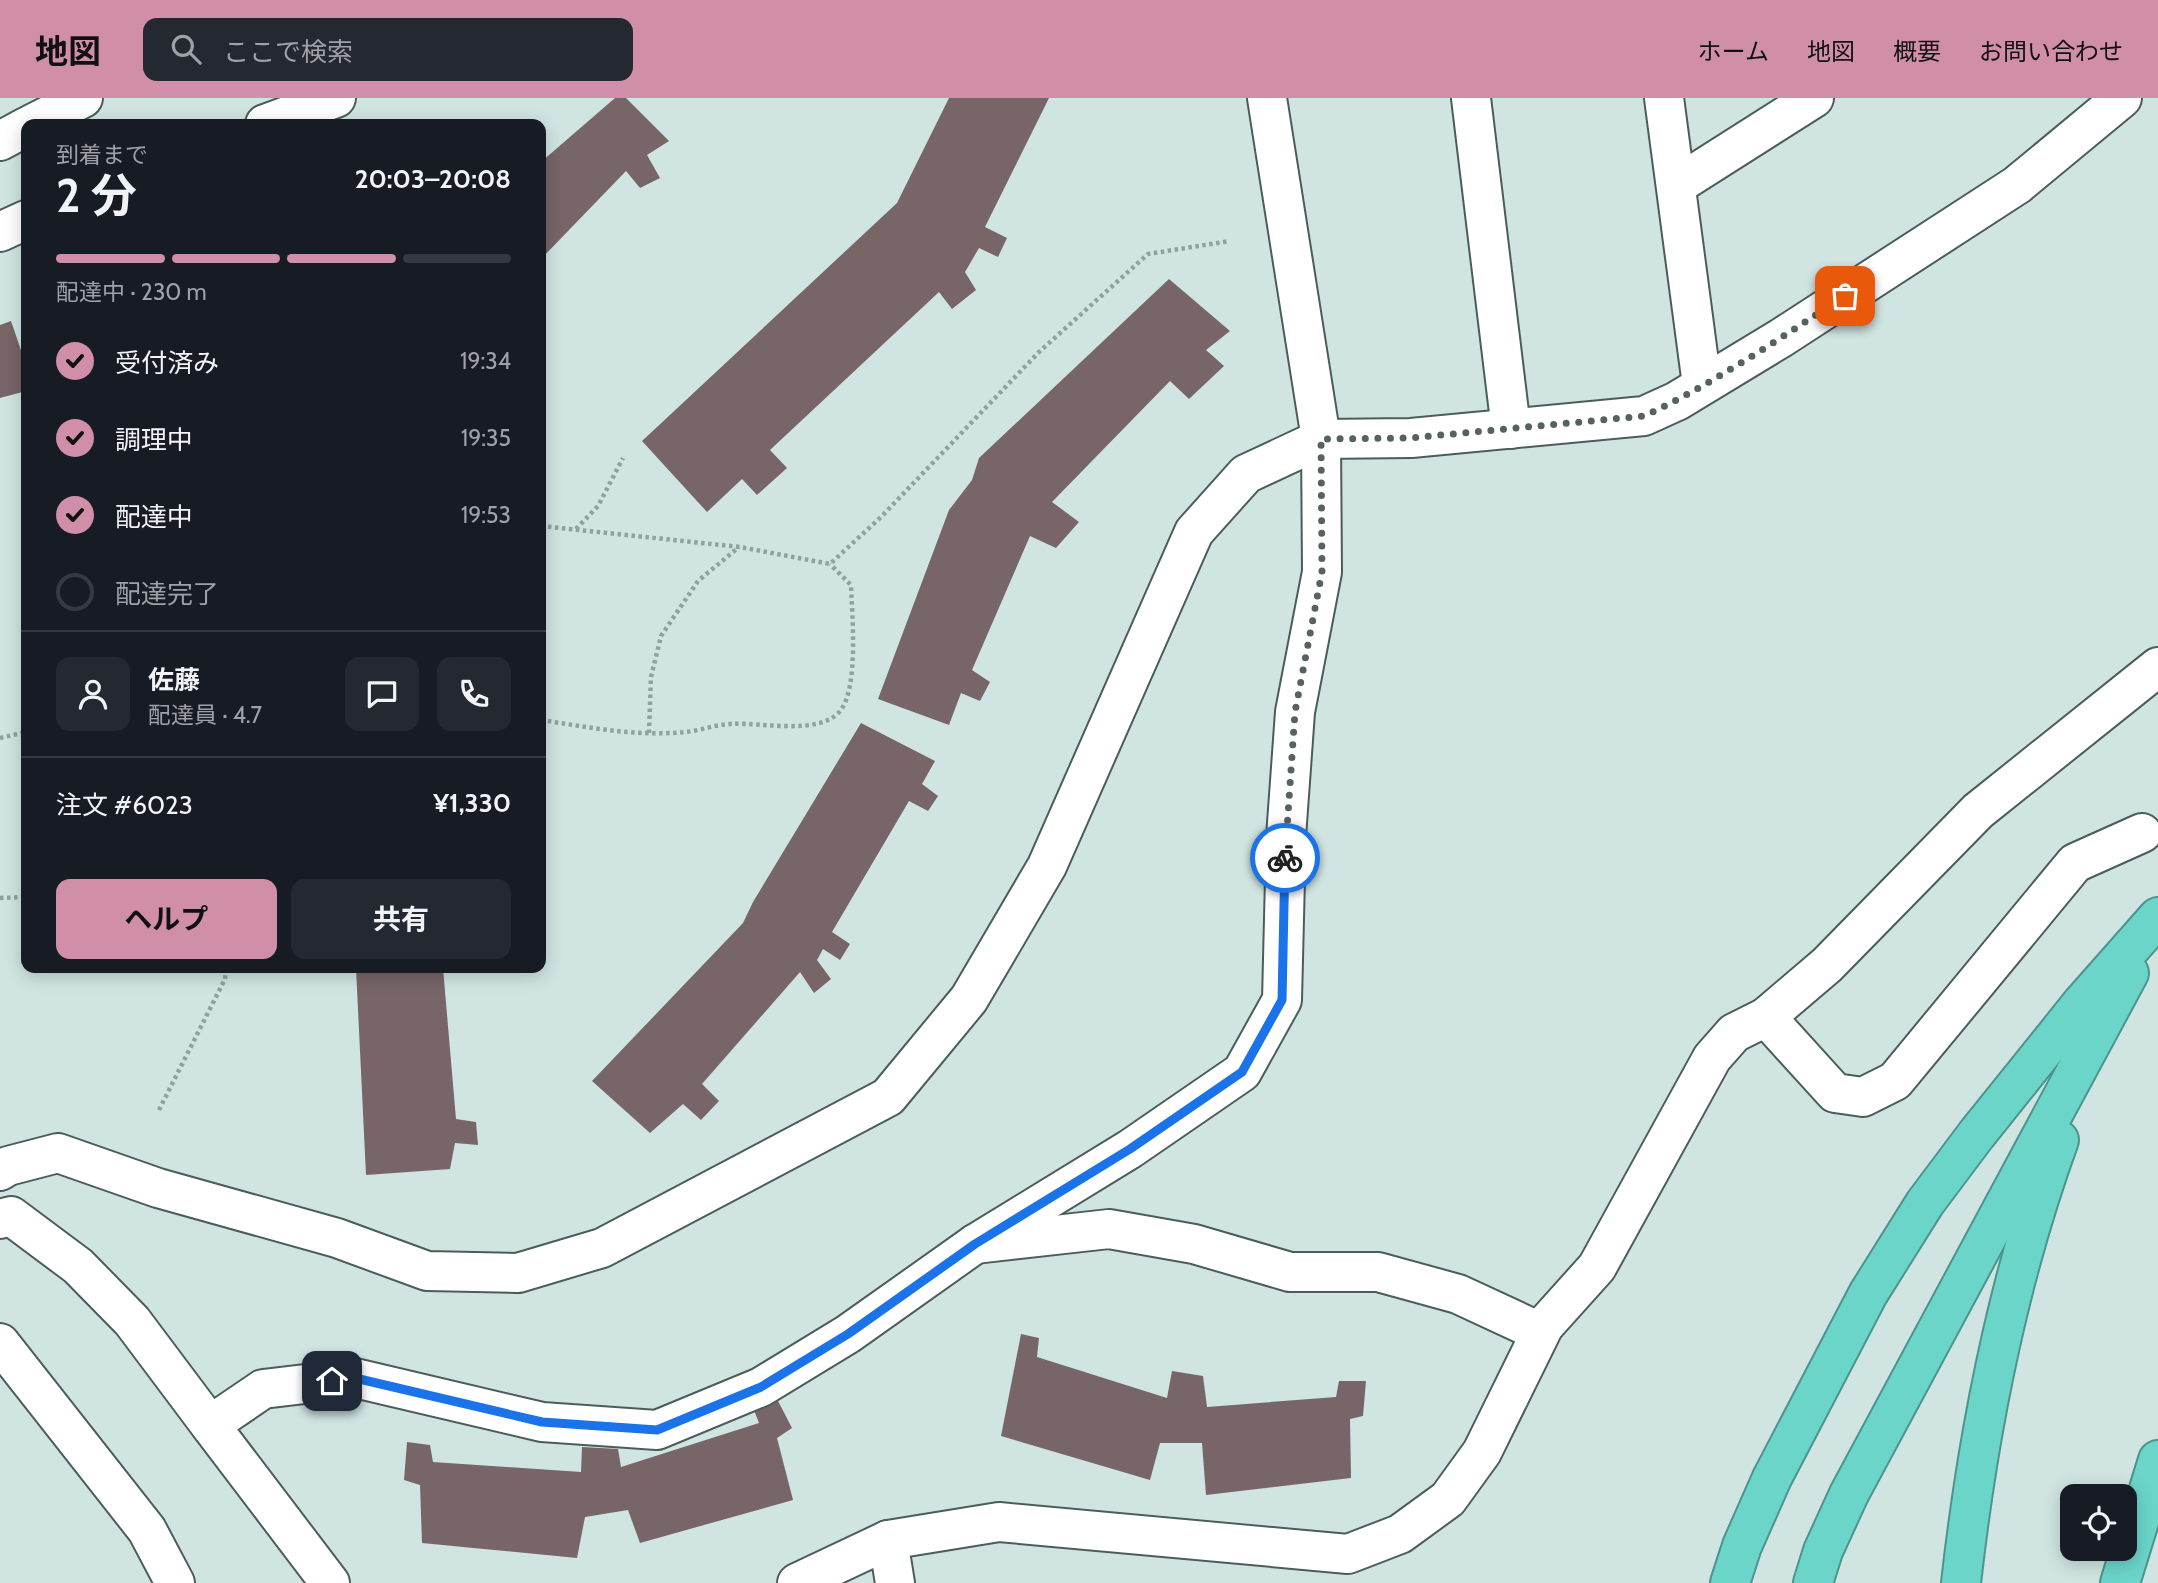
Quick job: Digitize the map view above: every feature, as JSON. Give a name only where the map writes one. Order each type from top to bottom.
[{"type":"highway","points":[[1813,1583],[1823,1551],[1849,1494],[2158,918]]},
{"type":"highway","points":[[1730,1583],[1742,1546],[1772,1478],[1868,1294],[1924,1203],[2082,1003],[2158,918]]},
{"type":"highway","points":[[1961,1583],[1981,1437],[2002,1329],[2028,1233],[2075,1096],[2136,962]]},
{"type":"highway","points":[[2120,1583],[2158,1460]]},
{"type":"street","points":[[42,119],[83,98]]},
{"type":"street","points":[[279,119],[336,98]]},
{"type":"street","points":[[210,1425],[263,1389],[355,1378],[542,1422],[657,1430],[761,1387],[848,1334],[975,1244],[1130,1149],[1242,1072],[1282,1000],[1286,837],[1295,712],[1322,572],[1321,439],[1267,98]]},
{"type":"street","points":[[1471,98],[1511,429]]},
{"type":"street","points":[[1664,98],[1702,385]]},
{"type":"street","points":[[1677,186],[1814,98]]},
{"type":"street","points":[[0,1171],[8,1166],[58,1153],[158,1188],[337,1238],[427,1271],[518,1273],[602,1248],[888,1097],[969,999],[1047,866],[1194,532],[1246,474],[1321,439],[1410,438],[1644,416],[1677,401],[1781,338],[2017,185],[2122,98]]},
{"type":"street","points":[[0,141],[21,130]]},
{"type":"street","points":[[0,232],[21,222]]},
{"type":"street","points":[[797,1583],[888,1540],[999,1522],[1348,1554],[1400,1534],[1448,1499],[1482,1452],[1541,1332],[1597,1267],[1712,1058],[1734,1033],[1766,1017],[1827,965],[1978,811],[2158,667]]},
{"type":"street","points":[[1766,1017],[1835,1093],[1863,1097],[1895,1081],[2075,863],[2142,833]]},
{"type":"street","points":[[0,1219],[11,1216],[78,1266],[131,1321],[330,1583]]},
{"type":"street","points":[[975,1244],[1109,1229],[1194,1244],[1290,1272],[1378,1272],[1458,1294],[1541,1332]]},
{"type":"street","points":[[0,1343],[147,1530],[176,1583]]},
{"type":"street","points":[[888,1540],[895,1583]]},
{"type":"path","points":[[830,564],[881,517],[1039,352],[1148,254],[1230,241]]},
{"type":"path","points":[[576,530],[598,506],[623,458]]},
{"type":"path","points":[[546,527],[740,547],[830,564],[851,585],[852,648],[850,692],[840,712],[824,723],[797,726],[730,724],[684,732],[624,733],[546,721]]},
{"type":"path","points":[[649,733],[651,677],[661,636],[698,581],[740,547]]},
{"type":"path","points":[[0,738],[21,733]]},
{"type":"path","points":[[0,898],[21,897]]},
{"type":"path","points":[[159,1110],[225,979],[226,973]]},
{"type":"building","points":[[615,98],[626,98],[669,141],[647,155],[660,178],[640,188],[626,171],[546,254],[546,158]]},
{"type":"building","points":[[949,98],[1049,98],[985,227],[1007,238],[998,257],[979,248],[965,272],[976,290],[952,309],[939,292],[770,450],[787,468],[757,495],[742,479],[707,512],[642,441],[897,203]]},
{"type":"building","points":[[1169,279],[1230,331],[1206,350],[1224,366],[1189,399],[1170,381],[1052,502],[1079,522],[1056,548],[1030,536],[972,670],[990,682],[980,701],[961,693],[949,725],[878,699],[949,510],[972,480],[979,458]]},
{"type":"building","points":[[11,321],[21,350],[21,392],[0,398],[0,325]]},
{"type":"building","points":[[861,723],[935,761],[922,784],[938,796],[928,811],[909,801],[832,932],[850,944],[840,960],[823,949],[817,960],[831,979],[814,993],[800,972],[702,1084],[719,1101],[701,1120],[683,1104],[650,1133],[592,1081],[743,923]]},
{"type":"building","points":[[356,973],[443,973],[456,1119],[476,1122],[478,1145],[455,1143],[450,1169],[366,1175]]},
{"type":"building","points":[[1021,1334],[1039,1338],[1037,1357],[1167,1398],[1172,1371],[1203,1376],[1207,1407],[1336,1397],[1339,1381],[1366,1381],[1363,1416],[1350,1419],[1351,1478],[1206,1495],[1202,1443],[1160,1443],[1150,1480],[1001,1436]]},
{"type":"building","points":[[778,1401],[792,1428],[777,1438],[793,1500],[640,1543],[628,1510],[585,1517],[577,1558],[422,1543],[420,1485],[404,1480],[407,1442],[430,1445],[433,1462],[581,1472],[582,1447],[618,1449],[621,1467],[759,1423],[752,1405]]},
{"type":"way so far","points":[[1285,858],[1295,712],[1322,572],[1321,439],[1410,438],[1644,416],[1677,401],[1845,296]]},
{"type":"route","points":[[332,1381],[355,1378],[542,1422],[657,1430],[761,1387],[848,1334],[975,1244],[1130,1149],[1242,1072],[1282,1000],[1285,858]]}]
